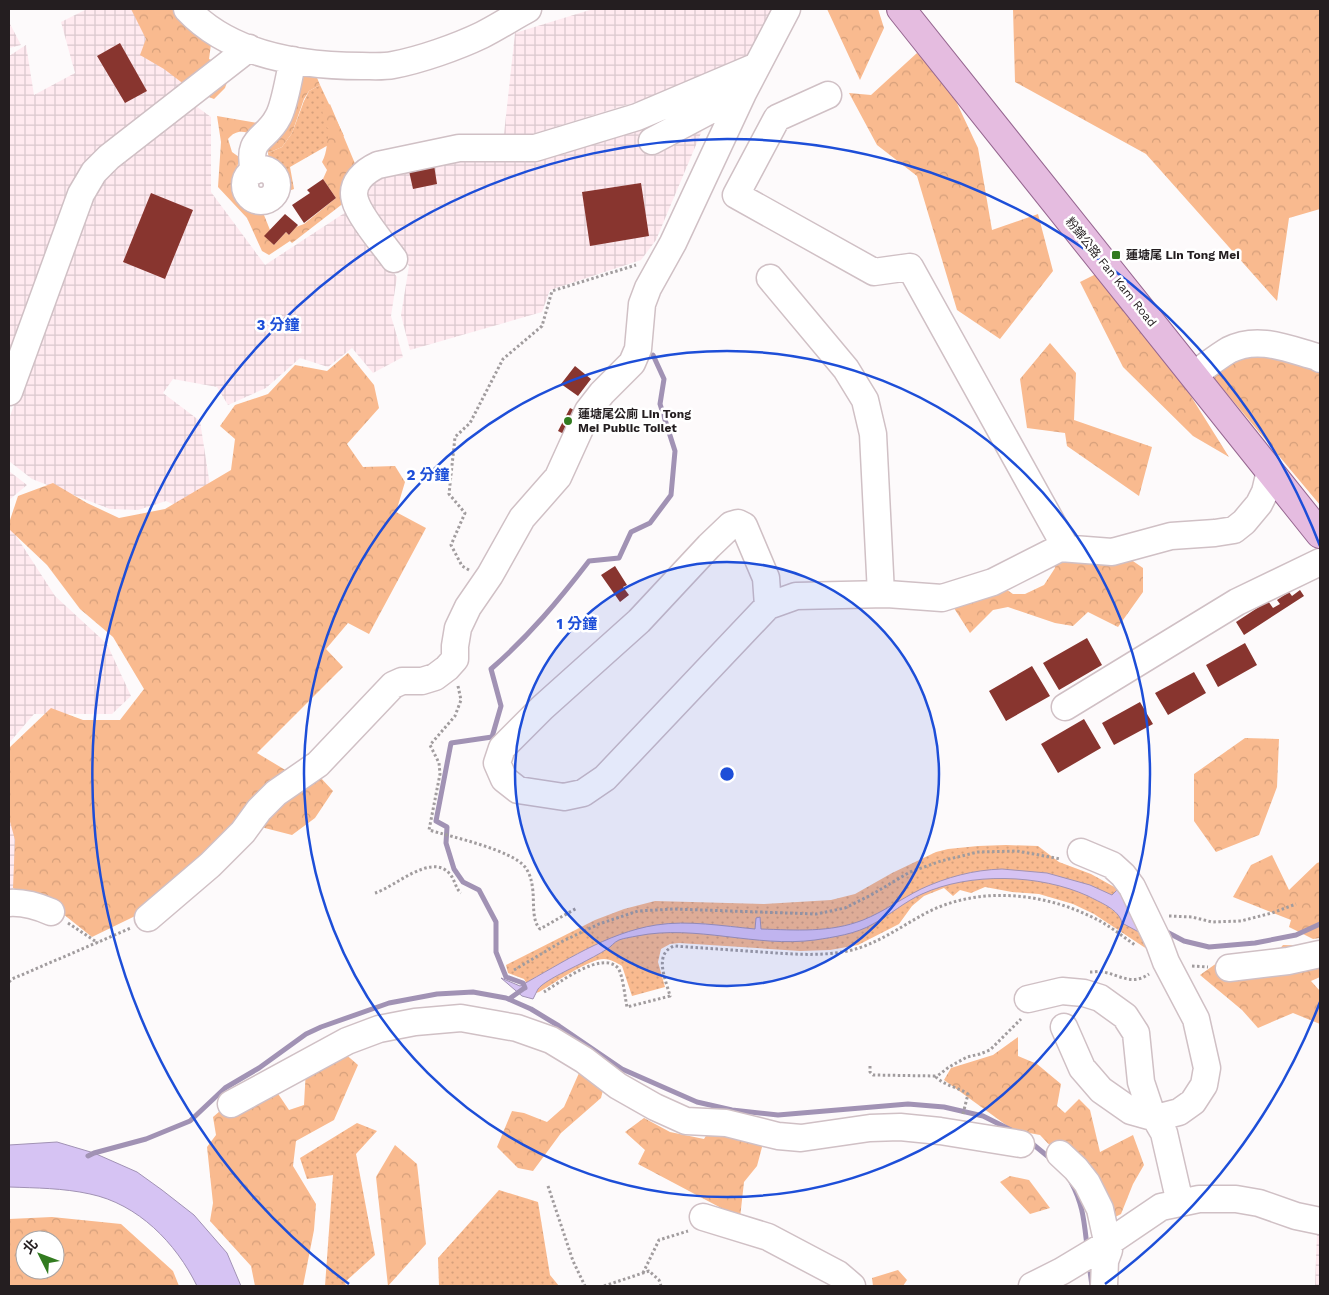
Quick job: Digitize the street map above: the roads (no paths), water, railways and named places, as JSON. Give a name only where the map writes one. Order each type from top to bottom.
[{"type":"main road","name":"粉錦公路 Fan Kam Road","points":[[901,9],[1320,534]]},
{"type":"street","points":[[187,9],[218,35],[249,48],[274,56],[308,63],[345,66],[391,66],[448,49],[468,41],[528,9]]},
{"type":"street","points":[[148,918],[210,865],[243,832],[259,810],[276,793],[318,764],[393,685],[402,681],[422,681],[435,676],[447,668],[453,661],[456,654],[455,646],[458,628],[468,607],[486,581],[522,518],[558,476],[588,411],[602,393],[632,363],[638,349],[642,304],[648,288],[666,256],[743,93],[787,9]]},
{"type":"street","points":[[9,392],[81,194],[94,172],[109,157],[249,48]]},
{"type":"street","points":[[254,171],[251,159],[254,148],[259,138],[278,117],[293,60]]},
{"type":"street","points":[[394,259],[362,214],[355,200],[355,190],[359,178],[367,170],[378,164],[459,148],[535,148],[636,117],[757,66]]},
{"type":"street","points":[[652,141],[743,93]]},
{"type":"street","points":[[828,96],[778,118],[736,195],[874,272],[910,267],[1066,548]]},
{"type":"street","points":[[770,278],[846,369],[866,400],[873,434],[881,594]]},
{"type":"street","points":[[1193,375],[1228,350],[1243,344],[1262,342],[1320,359]]},
{"type":"street","points":[[768,606],[766,578],[744,526],[738,523],[731,525],[639,621],[542,708],[502,748],[497,763],[504,779],[518,790],[564,797],[583,793],[605,778],[768,606],[796,596],[881,594],[942,598],[994,582],[1060,548],[1112,552],[1171,536],[1234,530],[1244,522],[1259,504],[1265,492],[1270,471]]},
{"type":"street","points":[[1065,707],[1237,602],[1320,562]]},
{"type":"street","points":[[1064,1027],[1082,1068],[1101,1090],[1131,1111],[1156,1118],[1179,1112],[1193,1102],[1204,1085],[1207,1068],[1196,1019],[1166,962],[1132,887],[1124,875],[1112,865],[1072,856]]},
{"type":"street","points":[[9,903],[20,903],[50,912]]},
{"type":"street","points":[[1230,968],[1288,961],[1320,954]]},
{"type":"street","points":[[1027,1007],[1062,991],[1084,993],[1100,998],[1126,1016],[1136,1033],[1141,1082],[1150,1109],[1164,1133],[1180,1203]]},
{"type":"street","points":[[231,1104],[347,1041],[379,1029],[415,1022],[462,1018],[517,1028],[551,1040],[584,1060],[618,1086],[655,1107],[686,1121],[726,1123],[778,1136],[801,1138],[870,1128],[900,1127],[940,1131],[1021,1144]]},
{"type":"street","points":[[1060,1154],[1087,1183],[1100,1209],[1105,1245],[1109,1250],[1104,1286]]},
{"type":"street","points":[[1032,1286],[1062,1271],[1105,1245],[1161,1207],[1200,1199],[1236,1199],[1259,1203],[1296,1216],[1320,1221]]},
{"type":"street","points":[[700,1223],[768,1237],[838,1274],[852,1286]]},
{"type":"waterway","points":[[525,988],[523,983],[506,977],[496,952],[496,922],[479,890],[463,882],[454,869],[446,843],[447,827],[436,821],[451,743],[492,737],[501,706],[491,669],[543,617],[589,561],[619,558],[631,532],[650,523],[671,495],[675,451],[660,404],[664,379],[653,355]]},
{"type":"waterway","points":[[1165,931],[1184,941],[1209,947],[1255,943],[1296,935],[1320,924]]},
{"type":"waterway","points":[[509,999],[523,989]]},
{"type":"waterway","points":[[88,1156],[146,1139],[190,1121],[225,1088],[259,1068],[306,1034],[321,1027],[389,1003],[437,994],[473,992],[506,998],[531,1009],[622,1069],[697,1102],[732,1110],[778,1115],[908,1104],[944,1107],[983,1116],[1015,1132]]},
{"type":"waterway","points":[[1029,1141],[1051,1159]]},
{"type":"waterway","points":[[1071,1182],[1081,1205],[1087,1246]]},
{"type":"waterway","points":[[1089,1264],[1092,1286]]},
{"type":"place","name":"蓮塘尾 Lin Tong Mei","points":[[1116,255]]},
{"type":"place","name":"蓮塘尾公廁 Lin Tong Mei Public Toilet","points":[[568,421]]}]
